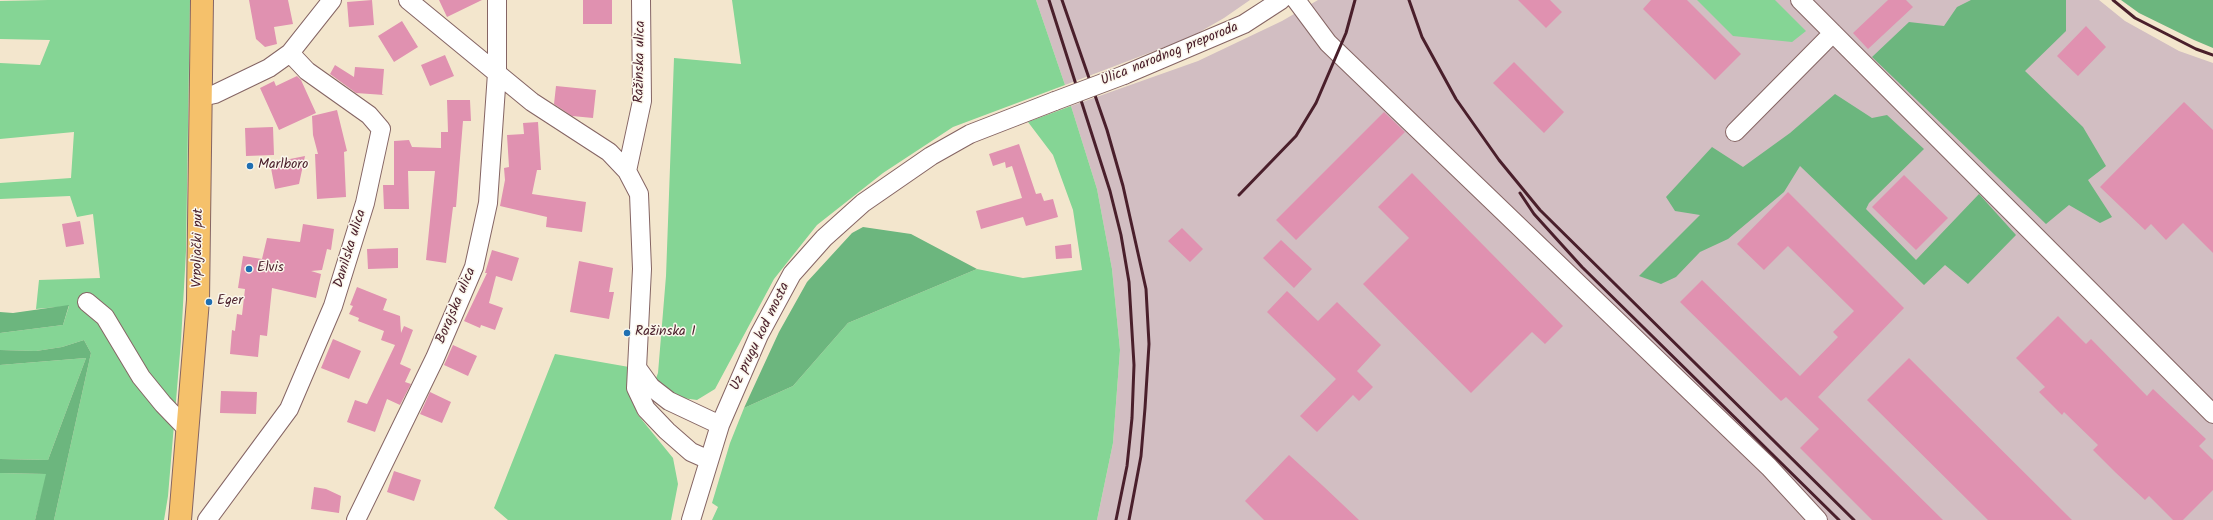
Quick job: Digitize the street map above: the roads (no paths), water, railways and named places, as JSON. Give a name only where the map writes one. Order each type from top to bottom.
[{"type":"main road","name":"Vrpoljački put","points":[[180,520],[198,300],[202,0]]},
{"type":"street","points":[[201,97],[215,94],[269,68],[290,53],[332,0]]},
{"type":"street","points":[[408,0],[532,102],[609,152],[627,171],[639,194],[642,268],[636,388],[646,409],[667,431],[691,452],[709,460]]},
{"type":"street","name":"Borajska ulica","points":[[356,520],[435,358],[474,268],[488,203],[497,73],[497,0]]},
{"type":"street","name":"Ražinska ulica","points":[[627,171],[642,101],[641,0]]},
{"type":"street","points":[[1284,0],[1769,467],[1818,520]]},
{"type":"street","name":"Ulica narodnog preporoda","points":[[1055,101],[1124,75],[1244,24],[1284,0]]},
{"type":"street","points":[[1800,0],[2213,414]]},
{"type":"street","points":[[1735,132],[1833,33]]},
{"type":"street","name":"Danilska ulica","points":[[207,520],[289,409],[333,306],[365,203],[381,129],[369,115],[307,71],[290,53]]},
{"type":"street","name":"Uz prugu kod mosta","points":[[691,520],[720,425],[759,335],[792,274],[824,238],[864,203],[931,156],[970,134],[1055,101]]},
{"type":"street","points":[[87,302],[105,317],[141,377],[163,404],[188,430]]},
{"type":"street","points":[[638,369],[651,387],[669,401],[720,425]]},
{"type":"railway","points":[[1049,0],[1110,191],[1121,235],[1129,282],[1134,365],[1132,418],[1127,466],[1116,520]]},
{"type":"railway","points":[[1062,0],[1107,130],[1123,186],[1146,289],[1149,344],[1145,408],[1141,456],[1129,520]]},
{"type":"railway","points":[[1239,195],[1296,136],[1316,103],[1346,33],[1355,0]]},
{"type":"railway","points":[[1409,0],[1422,37],[1456,99],[1499,160],[1540,210],[1854,520]]},
{"type":"railway","points":[[2113,0],[2135,18],[2196,49],[2213,55]]},
{"type":"railway","points":[[1520,193],[1534,214],[1582,267],[1839,520]]},
{"type":"place","name":"Marlboro","points":[[250,166]]},
{"type":"place","name":"Elvis","points":[[249,269]]},
{"type":"place","name":"Eger","points":[[209,302]]},
{"type":"place","name":"Ražinska I","points":[[627,333]]}]
